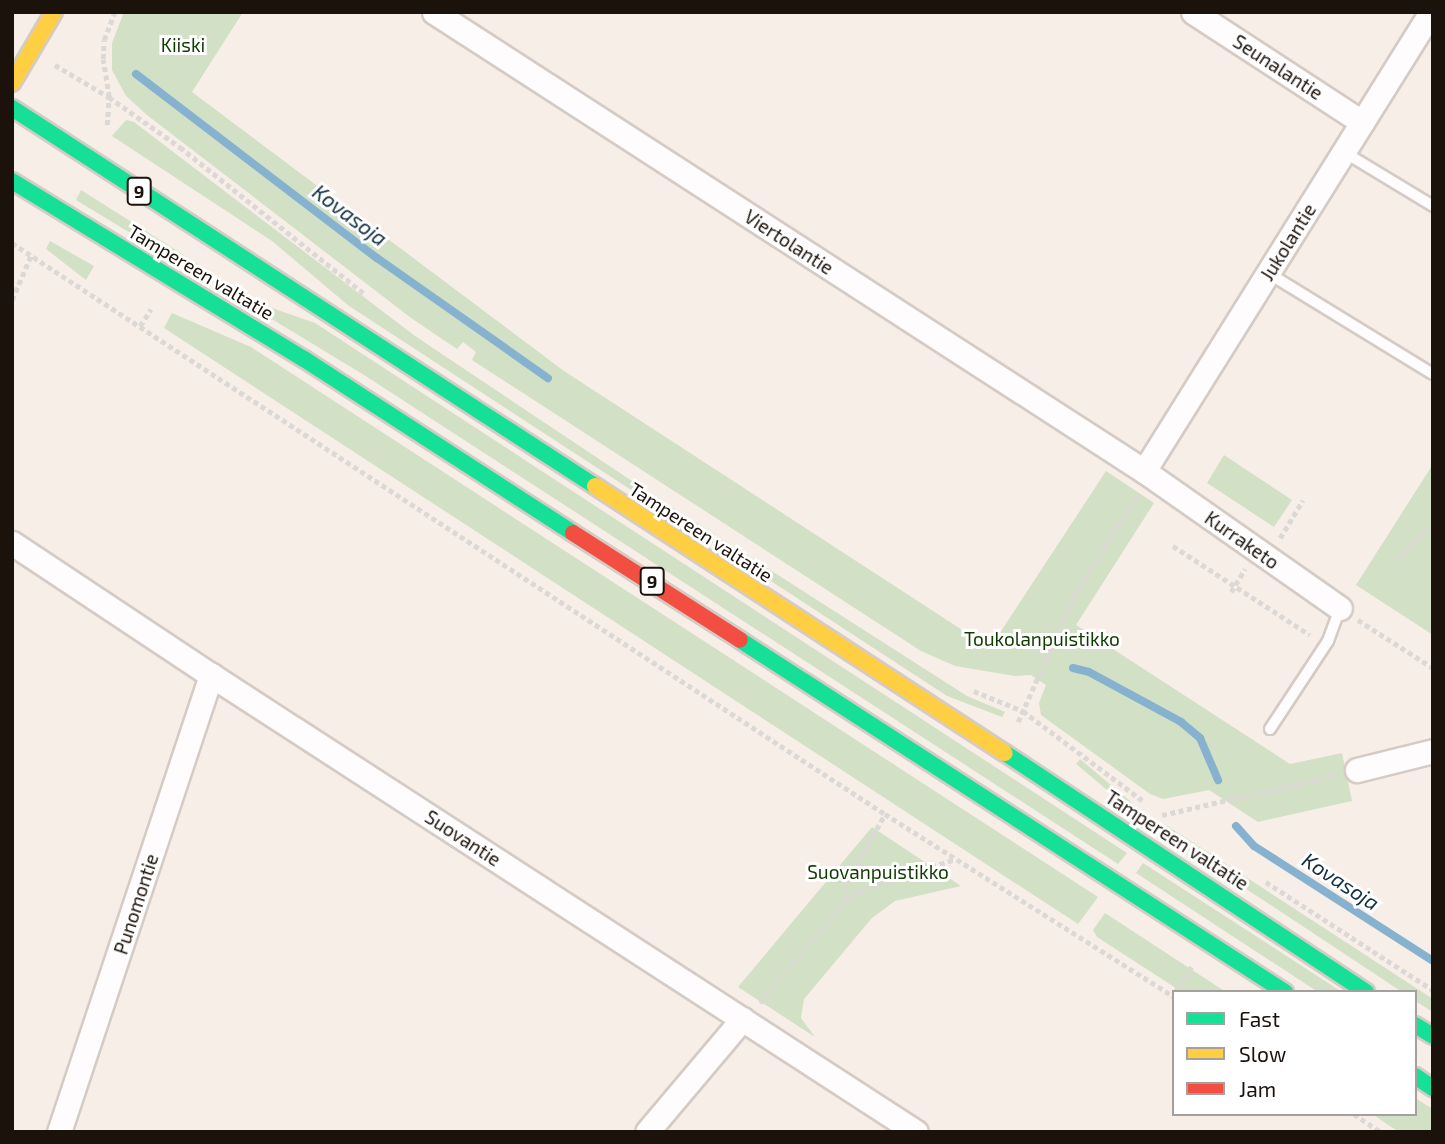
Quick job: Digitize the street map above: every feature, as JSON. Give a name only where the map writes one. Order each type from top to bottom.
[{"type":"main road","points":[[12,83],[54,12]]},
{"type":"main road","name":"Tampereen valtatie","points":[[12,108],[1133,835],[1363,990]]},
{"type":"main road","name":"Tampereen valtatie","points":[[12,181],[304,359],[1282,990]]},
{"type":"main road","points":[[1417,1026],[1433,1036]]},
{"type":"main road","points":[[1417,1077],[1433,1088]]},
{"type":"street","name":"Viertolantie","points":[[434,12],[1144,471]]},
{"type":"street","name":"Seunalantie","points":[[1193,12],[1362,122]]},
{"type":"street","name":"Jukolantie","points":[[1144,471],[1362,122],[1429,23]]},
{"type":"street","name":"Kurraketo","points":[[1144,471],[1340,608]]},
{"type":"street","name":"Suovantie","points":[[12,542],[211,675],[916,1132]]},
{"type":"street","name":"Punomontie","points":[[59,1132],[211,675]]},
{"type":"street","points":[[1357,770],[1433,751]]},
{"type":"street","points":[[646,1132],[743,1019]]},
{"type":"lane","points":[[1344,152],[1433,206]]},
{"type":"lane","points":[[1268,273],[1433,374]]},
{"type":"lane","points":[[1270,729],[1325,645],[1340,608]]},
{"type":"path","points":[[107,125],[109,97],[103,59],[104,40],[115,12]]},
{"type":"path","points":[[32,51],[109,97],[180,147],[374,302]]},
{"type":"path","points":[[12,243],[885,814],[1172,994]]},
{"type":"path","points":[[12,300],[31,255]]},
{"type":"path","points":[[140,326],[151,309]]},
{"type":"path","points":[[1017,723],[1076,592],[1140,491],[1144,471]]},
{"type":"path","points":[[1267,557],[1303,500]]},
{"type":"path","points":[[1396,559],[1433,523]]},
{"type":"path","points":[[1173,546],[1325,645]]},
{"type":"path","points":[[1340,608],[1433,668]]},
{"type":"path","points":[[966,688],[1023,711],[1173,822]]},
{"type":"path","points":[[1162,815],[1357,770]]},
{"type":"path","points":[[845,900],[847,881],[885,814]]},
{"type":"path","points":[[743,1019],[845,900],[859,891],[956,859]]},
{"type":"path","points":[[1264,880],[1433,990]]},
{"type":"path","points":[[1177,990],[1192,966]]},
{"type":"path","points":[[1357,1116],[1381,1132]]},
{"type":"green space","points":[[124,12],[243,12],[192,92],[564,371],[990,648],[1106,471],[1154,503],[1076,625],[1290,764],[1342,753],[1352,801],[1258,822],[1209,790],[1163,799],[1150,794],[1041,715],[1039,703],[1046,685],[1031,675],[1015,676],[955,666],[921,651],[472,360],[476,352],[463,342],[457,349],[411,318],[147,115],[126,96],[112,70],[112,43]]},
{"type":"green space","points":[[126,120],[134,122],[415,336],[653,495],[967,696],[1005,712],[1002,717],[947,696],[349,306],[272,241],[112,136]]},
{"type":"green space","points":[[81,190],[242,292],[272,308],[315,323],[1127,853],[1118,864],[364,375],[76,200]]},
{"type":"green space","points":[[50,241],[94,266],[86,280],[46,249]]},
{"type":"green space","points":[[172,313],[251,347],[1098,897],[1078,924],[164,328]]},
{"type":"green space","points":[[1224,455],[1292,500],[1274,527],[1207,483]]},
{"type":"green space","points":[[1433,464],[1433,635],[1356,585]]},
{"type":"green space","points":[[1080,759],[1130,801],[1138,809],[1137,815],[1076,764]]},
{"type":"green space","points":[[1166,825],[1433,999],[1433,1012],[1417,1002],[1417,990],[1399,990],[1162,833]]},
{"type":"green space","name":"Suovanpuistikko","points":[[872,827],[961,886],[895,901],[872,918],[804,999],[801,1018],[815,1037],[738,987]]},
{"type":"green space","points":[[1143,863],[1339,990],[1315,990],[1136,873]]},
{"type":"green space","points":[[1105,913],[1223,990],[1179,990],[1097,937],[1093,930]]},
{"type":"green space","points":[[1417,1099],[1433,1109],[1433,1132],[1399,1132],[1375,1116],[1417,1116]]},
{"type":"waterway","name":"Kovasoja","points":[[136,74],[377,258],[548,378]]},
{"type":"waterway","points":[[1073,668],[1089,672],[1181,722],[1200,738],[1218,780]]},
{"type":"waterway","name":"Kovasoja","points":[[1236,826],[1254,846],[1433,961]]},
{"type":"traffic: fast","points":[[12,108],[595,486]]},
{"type":"traffic: fast","points":[[12,181],[304,359],[573,533]]},
{"type":"traffic: fast","points":[[740,640],[1282,990]]},
{"type":"traffic: fast","points":[[1005,753],[1363,990]]},
{"type":"traffic: fast","points":[[1417,1026],[1433,1036]]},
{"type":"traffic: fast","points":[[1417,1077],[1433,1088]]},
{"type":"traffic: slow","points":[[12,83],[54,12]]},
{"type":"traffic: slow","points":[[595,486],[1005,753]]},
{"type":"traffic: jam","points":[[573,533],[740,640]]},
{"type":"park label","name":"Kiiski","points":[[183,45]]},
{"type":"park label","name":"Toukolanpuistikko","points":[[1042,639]]}]
